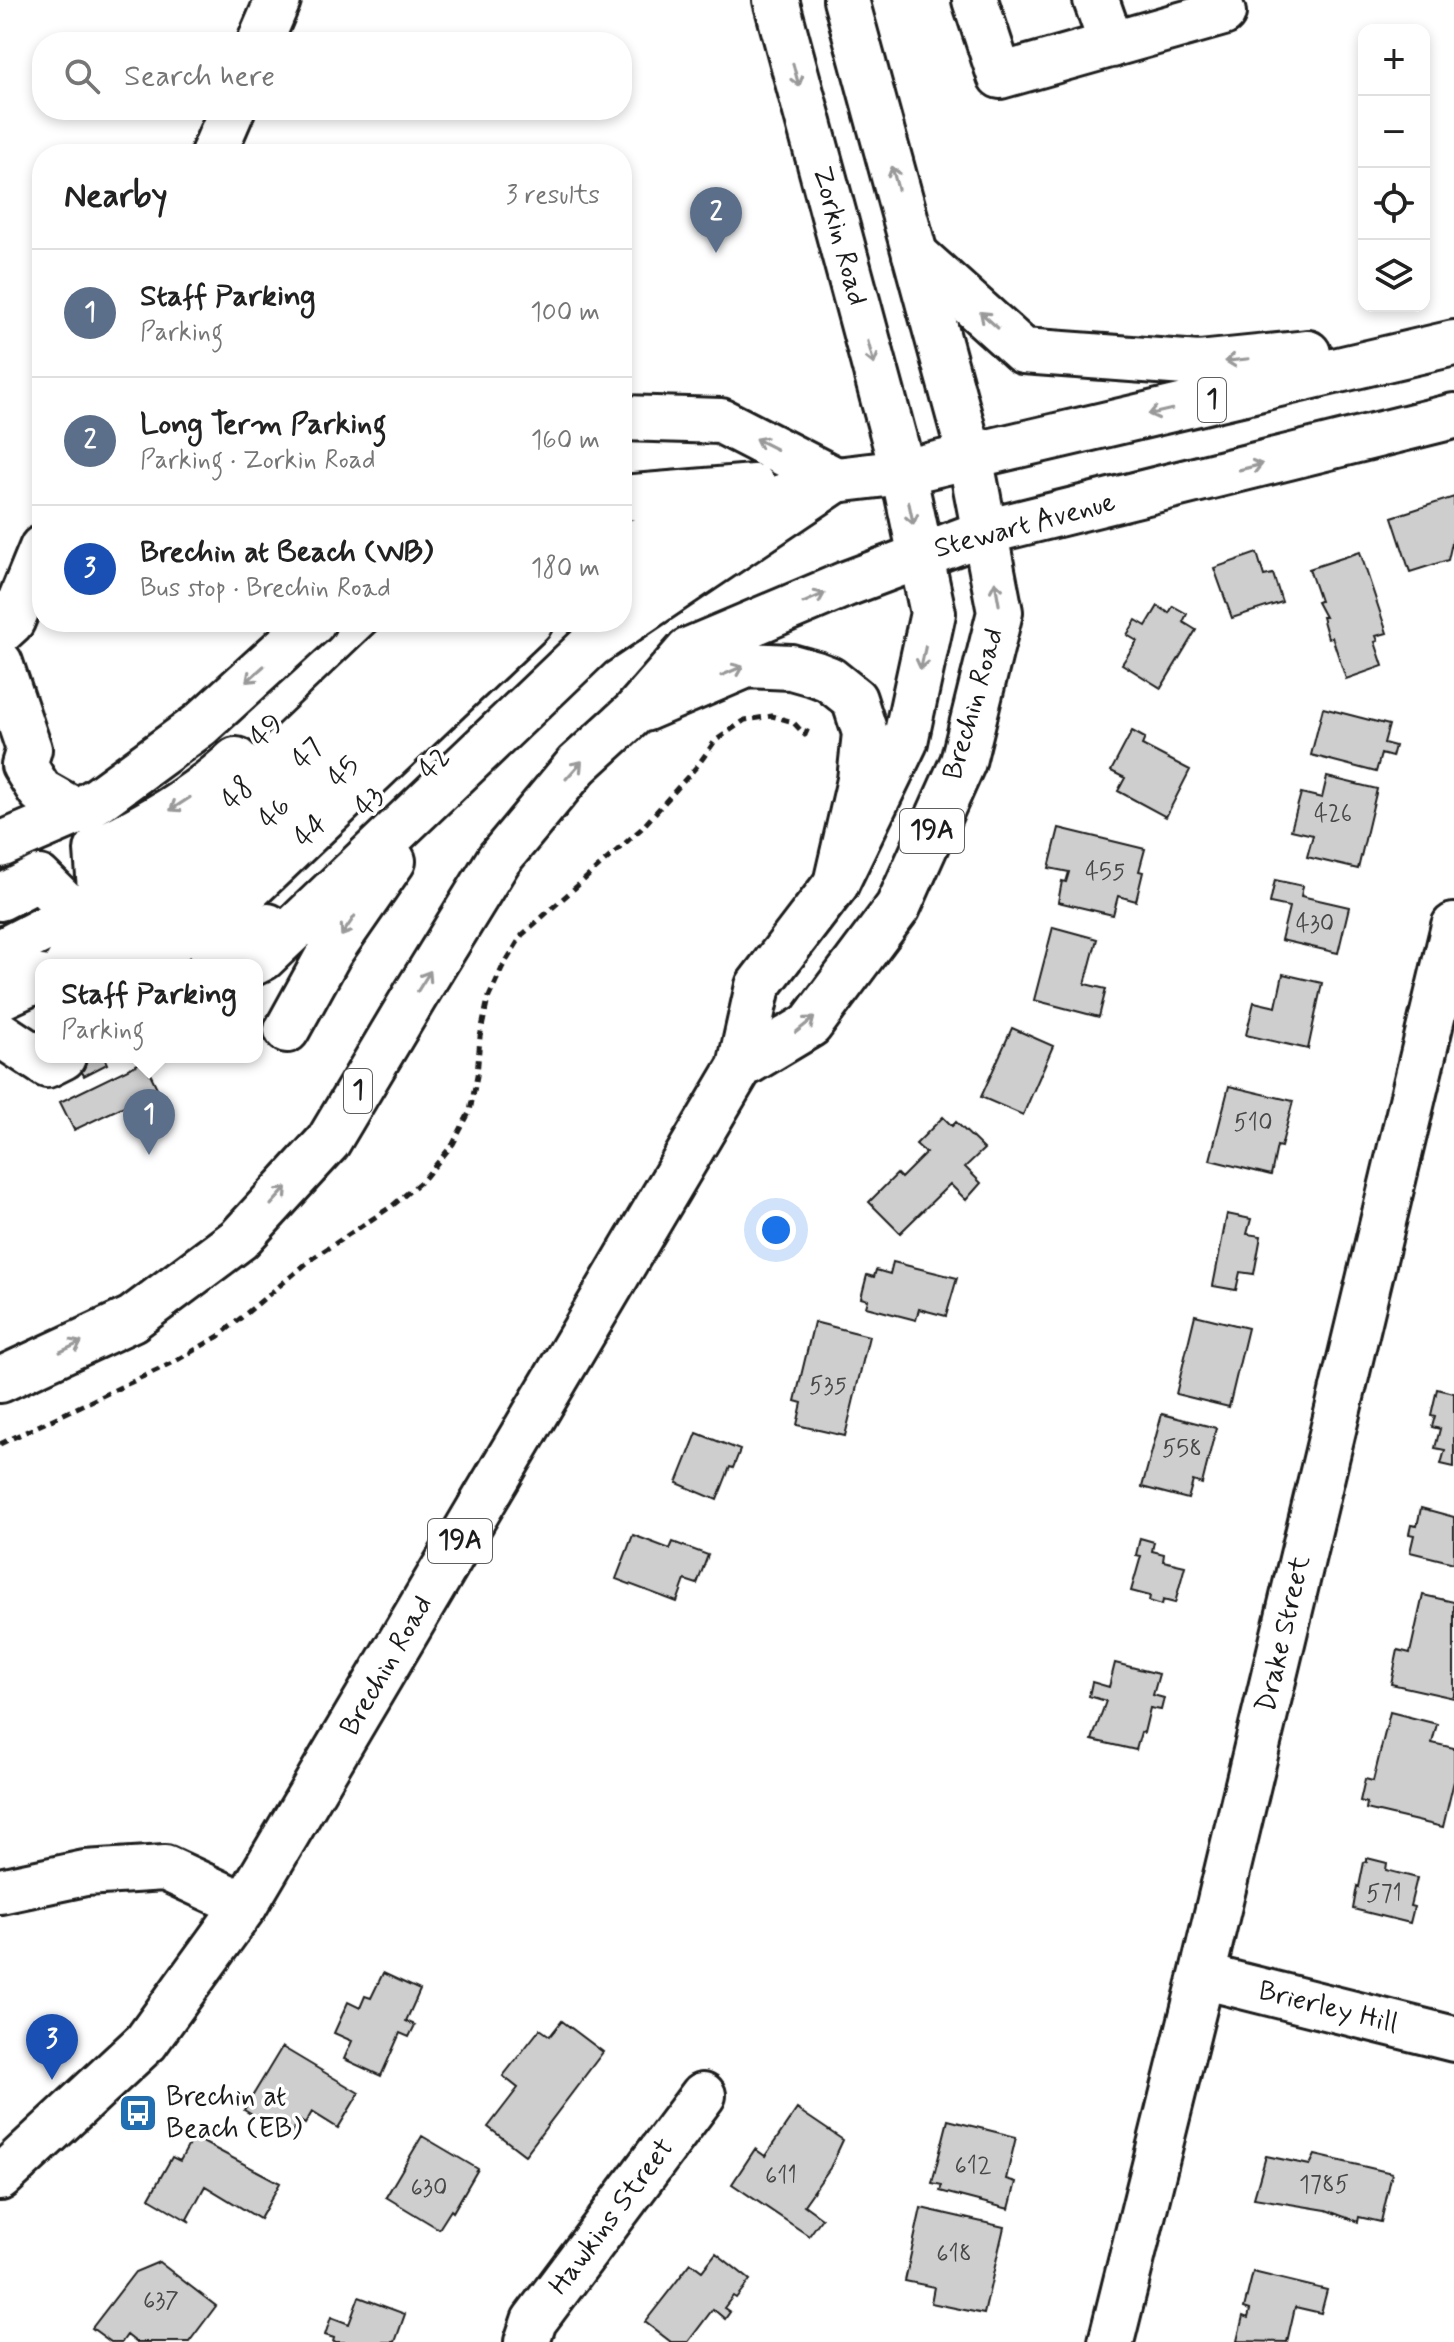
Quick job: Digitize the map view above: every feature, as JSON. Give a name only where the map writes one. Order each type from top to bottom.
[{"type":"main road","name":"Zorkin Road","points":[[776,0],[903,472]]},
{"type":"main road","points":[[846,0],[970,456]]},
{"type":"main road","points":[[975,0],[1000,76],[1223,13],[1219,0]]},
{"type":"main road","points":[[1096,0],[1112,45]]},
{"type":"main road","points":[[217,144],[228,120]]},
{"type":"main road","points":[[915,254],[1023,351],[1199,364],[1454,341]]},
{"type":"main road","name":"1","points":[[632,617],[836,480],[903,472],[1454,341]]},
{"type":"main road","name":"Stewart Avenue","points":[[634,713],[689,650],[920,555],[985,532],[1454,416]]},
{"type":"main road","points":[[632,418],[721,421],[836,480]]},
{"type":"main road","name":"Brechin Road","points":[[740,1067],[810,1025],[898,907],[963,762],[1000,612],[970,456]]},
{"type":"main road","name":"Brechin Road","points":[[0,2178],[146,2042],[245,1905],[740,1067],[758,986],[836,884],[905,742],[933,613],[903,472]]},
{"type":"main road","points":[[632,483],[836,480]]},
{"type":"main road","points":[[632,497],[836,480]]},
{"type":"main road","points":[[632,512],[836,480]]},
{"type":"main road","points":[[632,527],[836,480]]},
{"type":"main road","points":[[632,543],[836,480]]},
{"type":"main road","points":[[632,560],[836,480]]},
{"type":"main road","points":[[632,578],[836,480]]},
{"type":"main road","points":[[632,594],[836,480]]},
{"type":"main road","points":[[0,632],[12,621],[32,572]]},
{"type":"main road","points":[[0,845],[77,812],[99,799],[200,725],[302,632]]},
{"type":"main road","name":"49","points":[[126,937],[141,828],[221,774],[374,632]]},
{"type":"main road","name":"48","points":[[126,937],[158,860],[201,830],[409,632]]},
{"type":"main road","name":"47","points":[[126,937],[167,878],[209,848],[436,632]]},
{"type":"main road","name":"46","points":[[126,937],[176,895],[219,865],[464,632]]},
{"type":"main road","name":"45","points":[[126,937],[184,913],[229,883],[491,632]]},
{"type":"main road","name":"44","points":[[126,937],[193,930],[237,900],[519,632]]},
{"type":"main road","name":"43","points":[[126,937],[201,948],[247,918],[573,632]]},
{"type":"main road","name":"42","points":[[221,959],[257,937],[574,632]]},
{"type":"main road","name":"1","points":[[261,959],[591,645],[610,632]]},
{"type":"main road","points":[[0,663],[29,749],[24,765],[40,791],[77,812]]},
{"type":"main road","points":[[634,713],[747,665],[791,667],[816,674],[829,679],[854,699],[865,733],[860,780],[836,884]]},
{"type":"main road","name":"1","points":[[0,1380],[132,1319],[239,1239],[328,1142],[499,859],[577,765],[634,713]]},
{"type":"main road","points":[[287,1030],[330,952],[459,772]]},
{"type":"main road","points":[[0,898],[39,878],[126,937]]},
{"type":"main road","points":[[0,952],[60,921],[126,937]]},
{"type":"main road","name":"Drake Street","points":[[1111,2342],[1454,926]]},
{"type":"main road","points":[[80,959],[126,937]]},
{"type":"main road","points":[[0,997],[35,981]]},
{"type":"main road","points":[[0,1022],[30,1031],[35,1028]]},
{"type":"main road","points":[[0,1034],[35,1057]]},
{"type":"main road","points":[[0,1891],[85,1873],[165,1868],[245,1905]]},
{"type":"main road","name":"Brierley Hill","points":[[1202,1976],[1454,2039]]},
{"type":"main road","name":"Hawkins Street","points":[[527,2342],[534,2321],[703,2095]]},
{"type":"path","points":[[0,1444],[174,1362],[219,1336],[313,1258],[392,1206],[424,1179],[453,1144],[470,1111],[488,999],[522,935],[641,829],[698,765],[715,741],[745,720],[772,716],[793,722],[805,735],[808,728]]},
{"type":"building","points":[[1454,497],[1454,534],[1448,560],[1410,572],[1392,517]]},
{"type":"building","points":[[1360,552],[1387,633],[1376,636],[1378,641],[1375,642],[1383,666],[1346,679],[1332,637],[1328,638],[1322,617],[1325,617],[1317,602],[1320,601],[1309,569]]},
{"type":"building","points":[[1257,553],[1264,576],[1273,574],[1282,602],[1232,618],[1214,568]]},
{"type":"building","points":[[1158,606],[1169,613],[1173,606],[1187,614],[1183,622],[1196,630],[1161,688],[1122,664],[1137,641],[1127,635],[1136,620],[1146,626]]},
{"type":"building","points":[[1323,708],[1389,725],[1384,743],[1395,746],[1392,757],[1381,754],[1376,772],[1311,755]]},
{"type":"building","points":[[1132,731],[1145,738],[1142,745],[1190,770],[1166,817],[1118,791],[1125,778],[1111,771]]},
{"type":"building","points":[[1327,777],[1377,789],[1358,869],[1307,857],[1313,835],[1291,830],[1301,793],[1322,798]]},
{"type":"building","points":[[1059,828],[1145,849],[1136,901],[1118,896],[1113,915],[1058,902],[1062,881],[1066,882],[1069,872],[1049,868]]},
{"type":"building","points":[[1275,880],[1303,886],[1301,896],[1349,907],[1338,953],[1281,940],[1289,907],[1270,903]]},
{"type":"building","points":[[27,902],[34,915],[10,927],[3,914]]},
{"type":"building","points":[[1053,927],[1097,939],[1085,984],[1106,989],[1099,1017],[1034,1000]]},
{"type":"building","points":[[1283,974],[1322,983],[1308,1049],[1246,1035],[1254,1002],[1276,1007]]},
{"type":"building","points":[[1012,1028],[1053,1046],[1023,1115],[981,1097]]},
{"type":"building","points":[[78,1063],[107,1063],[107,1064],[84,1076]]},
{"type":"building","points":[[140,1063],[145,1063],[158,1090],[74,1130],[60,1102]]},
{"type":"building","points":[[1229,1086],[1293,1101],[1281,1147],[1277,1146],[1271,1175],[1210,1160]]},
{"type":"building","points":[[943,1117],[952,1126],[956,1122],[984,1149],[965,1167],[981,1183],[966,1200],[950,1184],[900,1233],[869,1202],[897,1174],[901,1178],[926,1153],[916,1144]]},
{"type":"building","points":[[1227,1214],[1251,1219],[1247,1234],[1261,1236],[1254,1274],[1240,1272],[1236,1290],[1213,1286]]},
{"type":"building","points":[[893,1262],[957,1278],[946,1316],[919,1309],[916,1320],[866,1307],[868,1300],[861,1298],[867,1275],[874,1277],[876,1270],[890,1274]]},
{"type":"building","points":[[1195,1315],[1248,1328],[1229,1407],[1176,1394]]},
{"type":"building","points":[[814,1322],[869,1336],[845,1436],[797,1425],[802,1403],[795,1401]]},
{"type":"building","points":[[1437,1389],[1454,1393],[1454,1467],[1441,1464],[1445,1450],[1435,1448],[1440,1429],[1432,1427],[1435,1416],[1431,1415]]},
{"type":"building","points":[[1162,1414],[1216,1428],[1202,1484],[1193,1481],[1188,1499],[1142,1487]]},
{"type":"building","points":[[697,1433],[740,1450],[717,1500],[677,1483]]},
{"type":"building","points":[[1421,1508],[1454,1517],[1454,1563],[1410,1552],[1414,1535],[1409,1534],[1411,1525],[1417,1526]]},
{"type":"building","points":[[633,1535],[670,1549],[673,1542],[708,1555],[697,1584],[685,1580],[677,1602],[616,1579]]},
{"type":"building","points":[[1140,1538],[1154,1542],[1152,1551],[1164,1554],[1163,1561],[1185,1566],[1175,1603],[1163,1600],[1162,1605],[1149,1601],[1150,1596],[1131,1591],[1141,1556],[1136,1555]]},
{"type":"building","points":[[1423,1595],[1454,1602],[1454,1698],[1391,1684],[1398,1650],[1410,1653]]},
{"type":"building","points":[[1115,1663],[1159,1674],[1153,1695],[1164,1698],[1161,1710],[1150,1708],[1136,1750],[1092,1740],[1106,1701],[1089,1696],[1092,1682],[1109,1687]]},
{"type":"building","points":[[1390,1712],[1437,1724],[1432,1743],[1454,1748],[1454,1781],[1443,1827],[1366,1809],[1367,1803],[1360,1801],[1365,1779],[1373,1781]]},
{"type":"building","points":[[1367,1858],[1387,1863],[1386,1870],[1417,1878],[1410,1906],[1414,1907],[1410,1923],[1353,1909]]},
{"type":"building","points":[[383,1973],[420,1990],[406,2021],[415,2025],[409,2037],[400,2033],[381,2076],[344,2059],[352,2041],[334,2033],[348,2002],[360,2008],[365,1996],[371,1998]]},
{"type":"building","points":[[562,2021],[603,2052],[525,2155],[488,2127],[518,2088],[503,2076],[540,2029],[550,2036]]},
{"type":"building","points":[[282,2047],[359,2093],[338,2128],[312,2112],[305,2124],[299,2120],[289,2137],[244,2110]]},
{"type":"building","points":[[797,2109],[843,2140],[830,2168],[804,2205],[822,2218],[809,2236],[732,2184],[755,2149],[765,2156]]},
{"type":"building","points":[[948,2120],[1016,2137],[1006,2179],[1016,2182],[1009,2209],[940,2191],[942,2185],[932,2183]]},
{"type":"building","points":[[422,2136],[478,2169],[453,2212],[451,2210],[439,2229],[386,2197]]},
{"type":"building","points":[[193,2137],[280,2183],[260,2219],[205,2186],[187,2219],[190,2222],[149,2198],[172,2157],[180,2161]]},
{"type":"building","points":[[1315,2155],[1392,2173],[1381,2222],[1359,2217],[1358,2222],[1326,2210],[1254,2198],[1266,2156],[1310,2165]]},
{"type":"building","points":[[921,2208],[1004,2227],[984,2314],[931,2303],[934,2287],[905,2281]]},
{"type":"building","points":[[716,2253],[750,2280],[724,2308],[730,2312],[725,2319],[713,2309],[688,2342],[671,2342],[645,2322],[691,2263],[702,2271]]},
{"type":"building","points":[[159,2262],[216,2306],[189,2342],[136,2342],[127,2335],[122,2342],[111,2342],[92,2328],[135,2272]]},
{"type":"building","points":[[1253,2272],[1327,2290],[1321,2313],[1295,2307],[1287,2342],[1237,2341],[1243,2316],[1248,2318],[1250,2310],[1244,2308]]},
{"type":"building","points":[[359,2297],[405,2314],[395,2342],[333,2342],[334,2338],[325,2335],[331,2317],[349,2324]]},
{"type":"place","name":"Long Term Parking","points":[[716,253]]},
{"type":"place","name":"Staff Parking","points":[[149,1155]]},
{"type":"place","name":"Brechin at Beach (WB)","points":[[52,2080]]},
{"type":"place","name":"Brechin at Beach (EB)","points":[[138,2113]]}]
